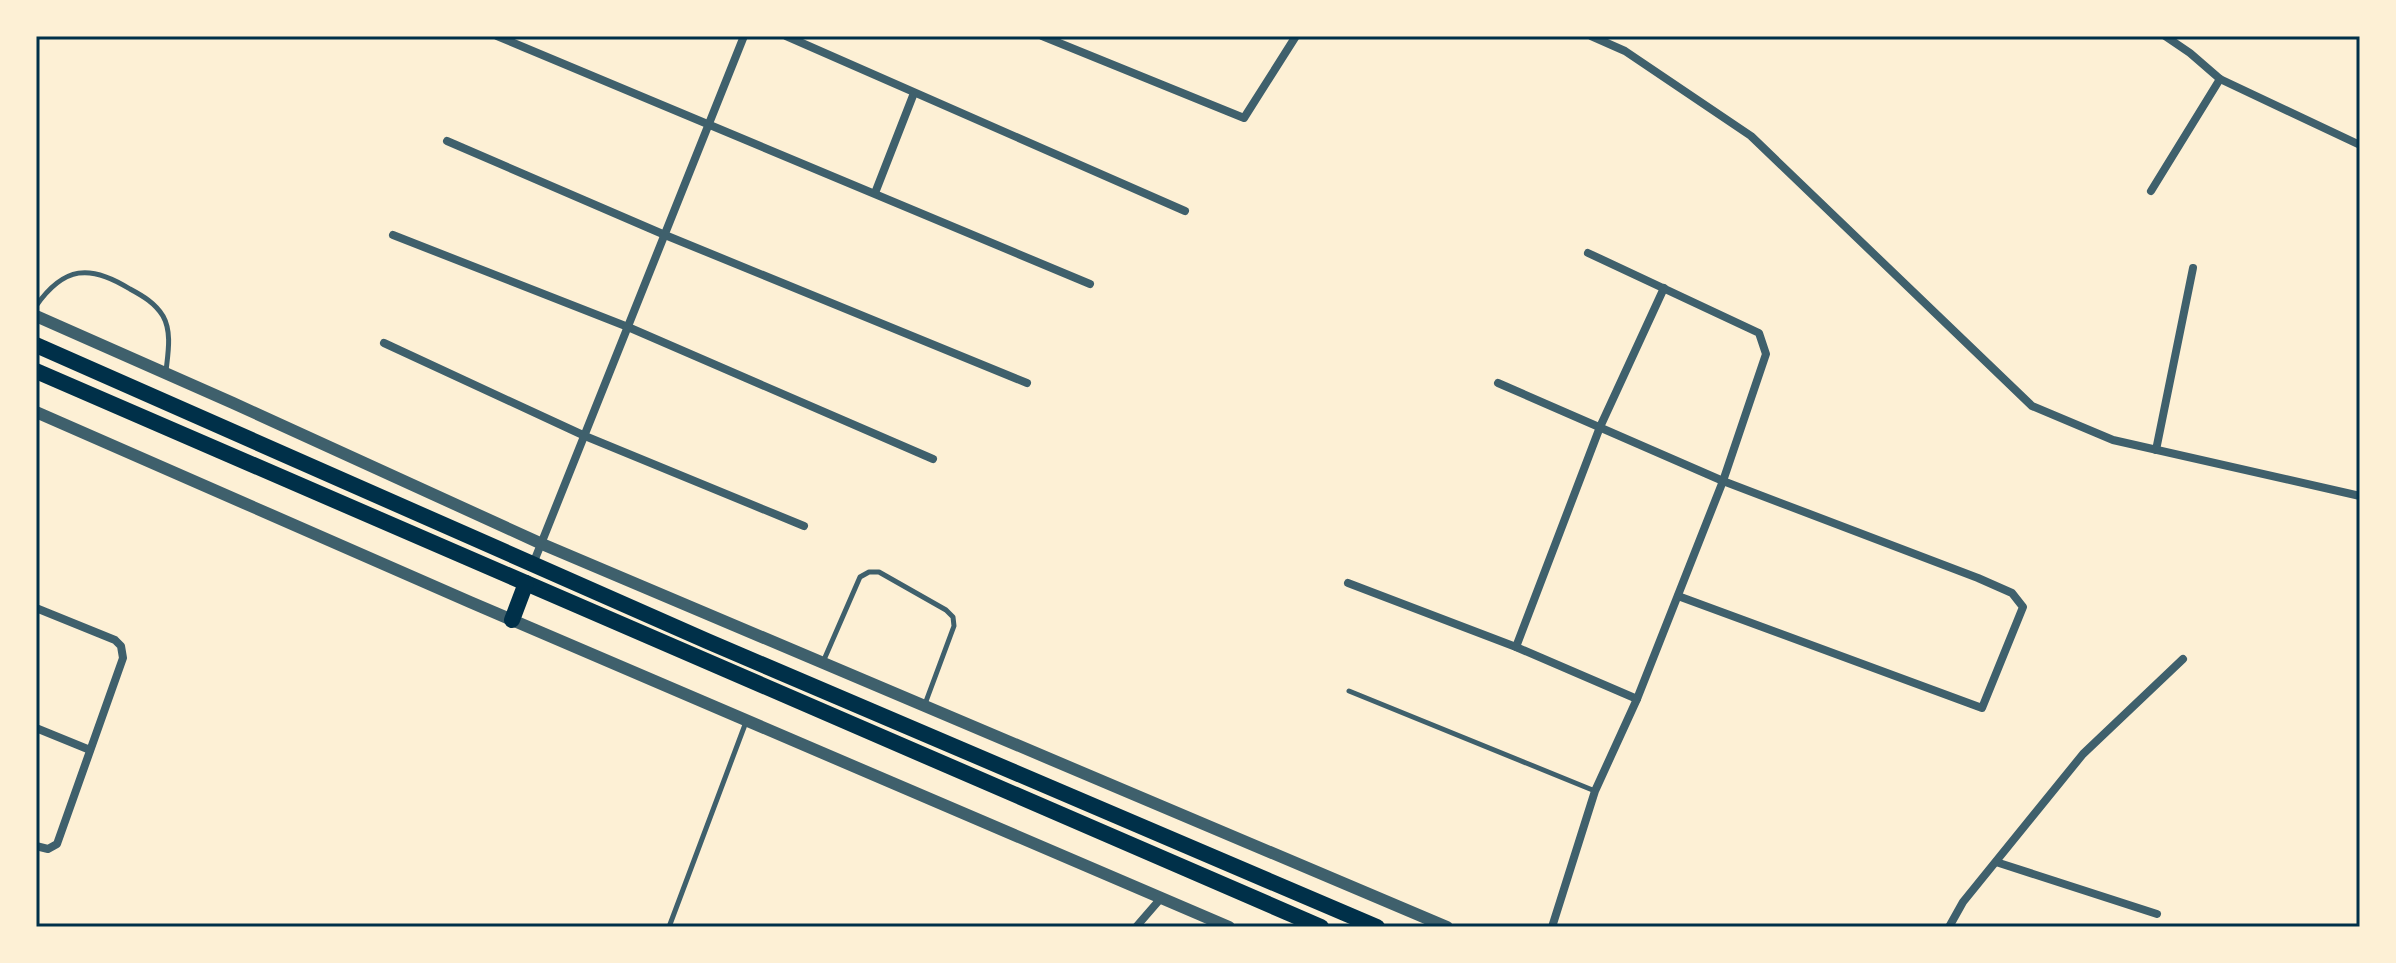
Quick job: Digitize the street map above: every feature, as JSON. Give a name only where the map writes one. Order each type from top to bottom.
[{"type":"highway","points":[[36,345],[533,564],[1377,927]]},
{"type":"highway","points":[[36,371],[1321,927]]},
{"type":"highway","points":[[512,620],[526,583]]},
{"type":"street","points":[[497,36],[1090,284]]},
{"type":"street","points":[[533,564],[744,36]]},
{"type":"street","points":[[786,36],[1185,211]]},
{"type":"street","points":[[1042,36],[1244,118],[1296,36]]},
{"type":"street","points":[[1068,46],[1072,36]]},
{"type":"street","points":[[1591,36],[1625,51],[1751,136],[2032,406],[2113,440],[2360,496]]},
{"type":"street","points":[[2165,36],[2220,79],[2360,145]]},
{"type":"street","points":[[2151,191],[2220,79]]},
{"type":"street","points":[[875,193],[914,93]]},
{"type":"street","points":[[447,141],[665,235],[1027,383]]},
{"type":"street","points":[[393,235],[628,327],[933,459]]},
{"type":"street","points":[[1552,927],[1595,791],[1637,699],[1723,481],[1766,354],[1759,333],[1588,253]]},
{"type":"street","points":[[2156,450],[2193,268]]},
{"type":"street","points":[[1516,647],[1600,427],[1664,288]]},
{"type":"street","points":[[36,316],[542,544],[1447,927]]},
{"type":"street","points":[[384,343],[585,436],[804,526]]},
{"type":"street","points":[[1498,383],[1723,481],[1978,578],[2012,593],[2023,607],[1982,708],[1678,596]]},
{"type":"street","points":[[36,412],[1229,927]]},
{"type":"street","points":[[1348,583],[1516,647],[1637,699]]},
{"type":"street","points":[[36,608],[115,640],[121,646],[123,658],[57,844],[48,849],[36,846]]},
{"type":"street","points":[[1949,927],[1963,902],[2083,754],[2183,659]]},
{"type":"street","points":[[36,728],[90,750]]},
{"type":"street","points":[[1996,862],[2157,914]]},
{"type":"street","points":[[1136,927],[1162,897]]},
{"type":"lane","points":[[36,306],[47,289],[75,272],[93,272],[114,279],[152,302],[164,318],[169,341],[166,373]]},
{"type":"lane","points":[[822,663],[860,577],[869,572],[879,572],[953,617],[954,626],[925,704]]},
{"type":"lane","points":[[1349,691],[1595,791]]},
{"type":"lane","points":[[669,927],[747,720]]}]
